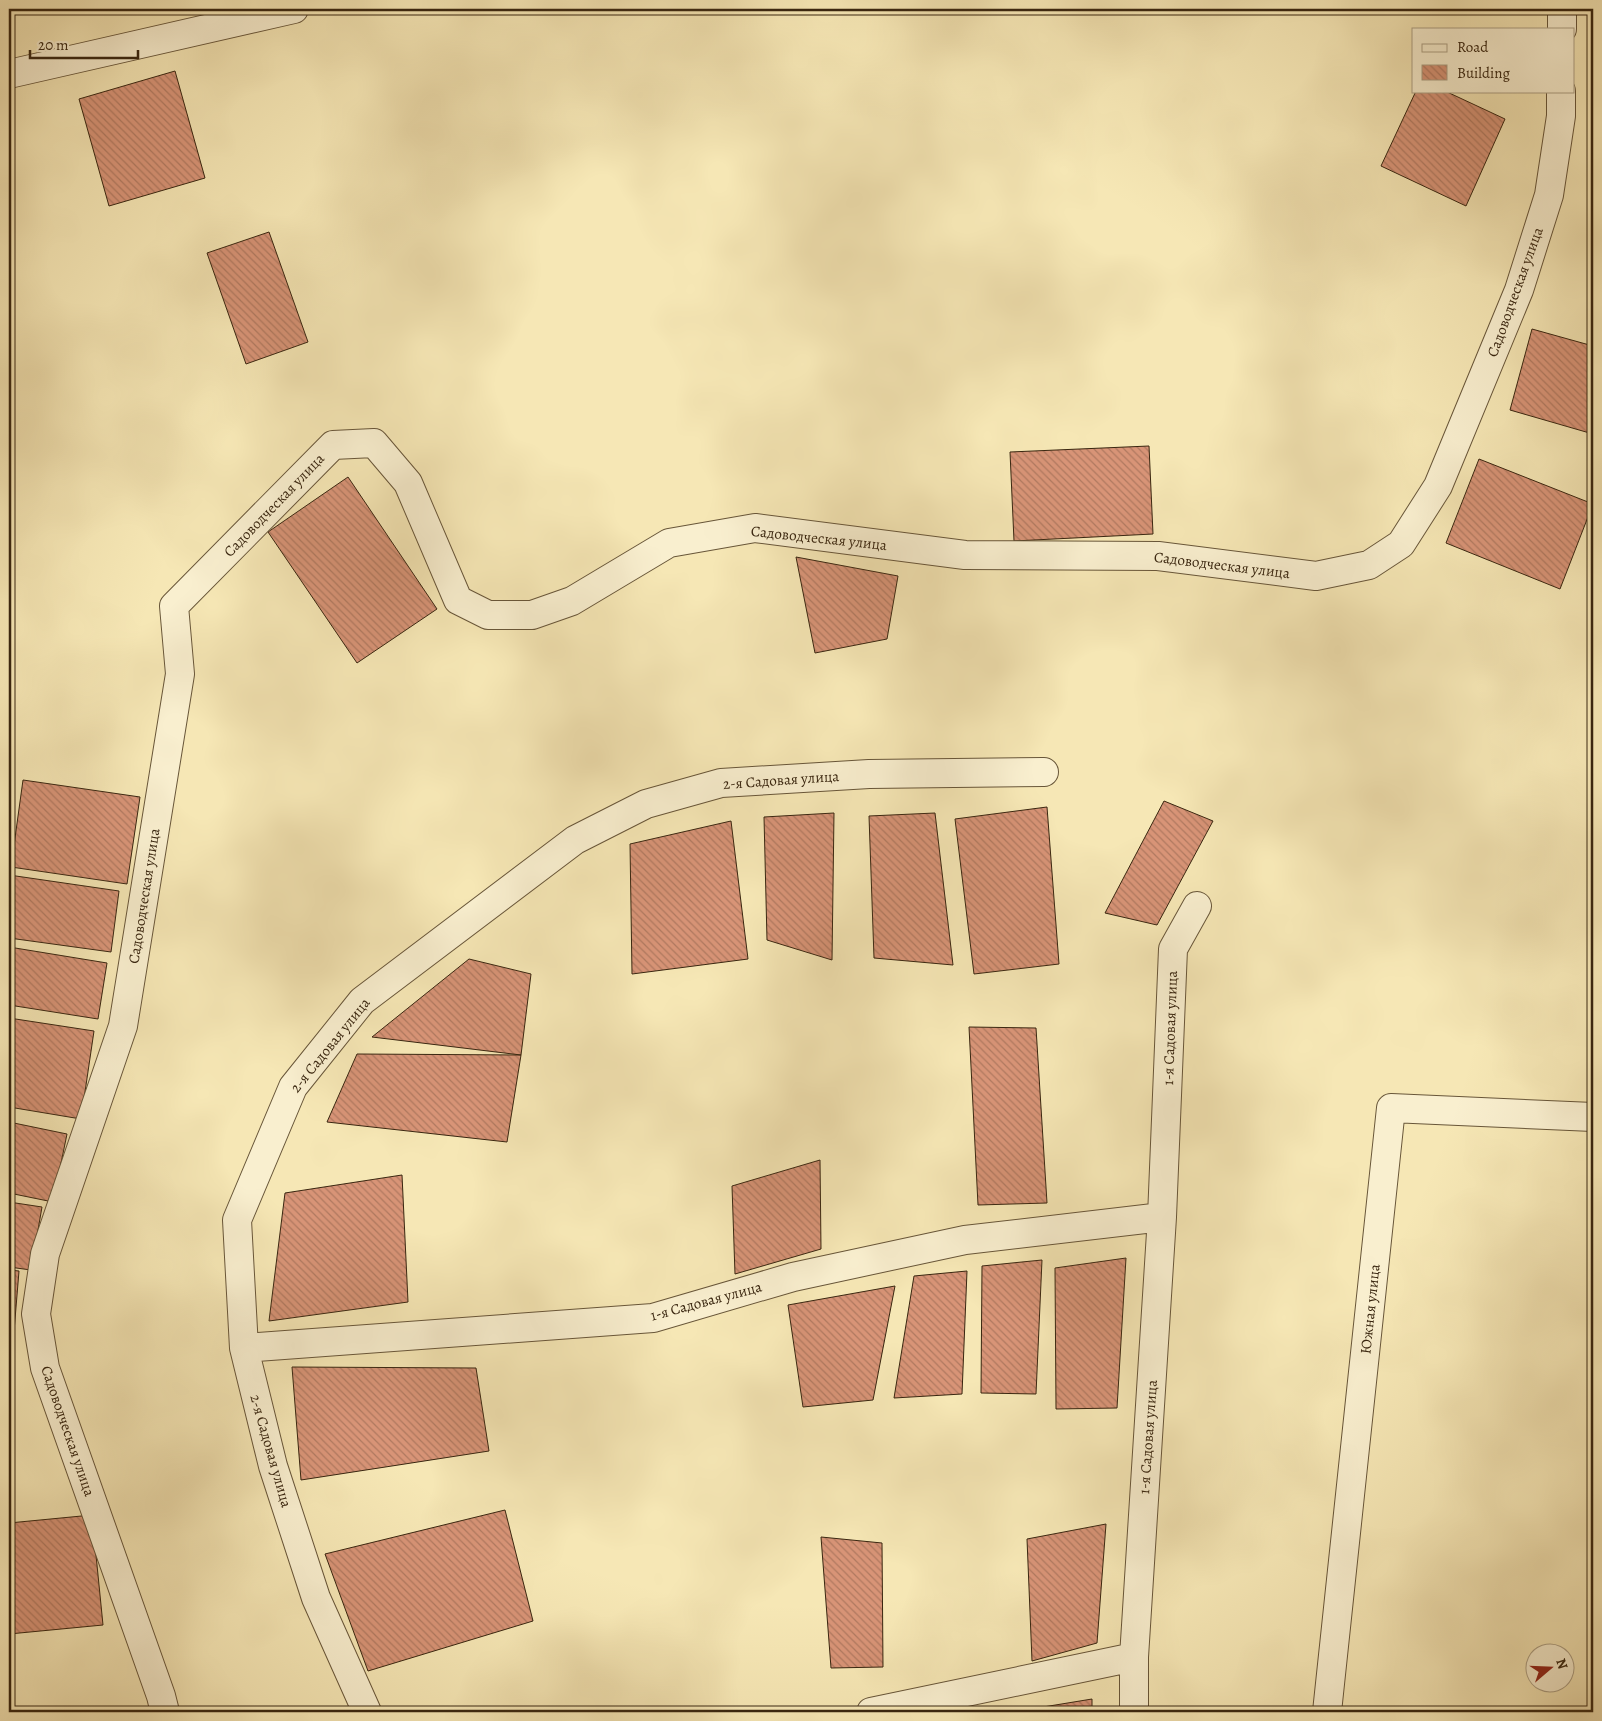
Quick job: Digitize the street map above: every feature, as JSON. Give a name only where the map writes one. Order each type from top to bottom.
[{"type":"street","points":[[9,74],[294,9]]},
{"type":"street","points":[[1562,9],[1562,28]]},
{"type":"street","name":"Садоводческая улица","points":[[165,1712],[45,1368],[36,1314],[45,1254],[123,1026],[180,674],[174,606],[333,445],[374,443],[408,483],[458,600],[488,615],[532,614],[572,601],[669,543],[755,528],[965,555],[1158,556],[1316,576],[1369,565],[1401,544],[1438,486],[1515,299],[1549,195],[1561,116],[1561,92]]},
{"type":"street","name":"2-я Садовая улица","points":[[366,1712],[316,1598],[272,1466],[244,1348],[237,1220],[293,1087],[362,1001],[576,840],[646,804],[721,783],[869,774],[1044,772]]},
{"type":"street","name":"1-я Садовая улица","points":[[1134,1712],[1134,1657],[1162,1217],[1173,948],[1197,906]]},
{"type":"street","name":"Южная улица","points":[[1327,1712],[1391,1108],[1593,1116]]},
{"type":"street","name":"1-я Садовая улица","points":[[244,1348],[653,1318],[793,1277],[966,1240],[1162,1217]]},
{"type":"street","points":[[871,1712],[1134,1657]]},
{"type":"building","points":[[175,71],[205,178],[109,206],[79,99]]},
{"type":"building","points":[[1416,92],[1447,92],[1505,119],[1466,206],[1381,166]]},
{"type":"building","points":[[9,200],[14,213],[9,215]]},
{"type":"building","points":[[269,232],[308,342],[246,364],[207,253]]},
{"type":"building","points":[[1532,329],[1593,346],[1593,434],[1510,410]]},
{"type":"building","points":[[1149,446],[1153,534],[1014,541],[1010,452]]},
{"type":"building","points":[[1479,459],[1593,504],[1560,589],[1446,543]]},
{"type":"building","points":[[348,477],[437,609],[357,663],[268,532]]},
{"type":"building","points":[[796,557],[898,576],[887,639],[815,653]]},
{"type":"building","points":[[23,780],[140,797],[127,884],[11,867]]},
{"type":"building","points":[[1164,801],[1213,821],[1157,925],[1105,913]]},
{"type":"building","points":[[1047,807],[1059,964],[974,974],[955,819]]},
{"type":"building","points":[[834,813],[832,960],[767,940],[764,817]]},
{"type":"building","points":[[935,813],[953,965],[874,958],[869,816]]},
{"type":"building","points":[[731,821],[748,959],[632,974],[630,844]]},
{"type":"building","points":[[9,875],[119,891],[111,952],[9,938]]},
{"type":"building","points":[[9,947],[107,963],[98,1019],[9,1005]]},
{"type":"building","points":[[469,959],[531,974],[521,1055],[372,1037]]},
{"type":"building","points":[[9,1018],[94,1031],[81,1119],[9,1107]]},
{"type":"building","points":[[969,1027],[1036,1028],[1047,1203],[978,1205]]},
{"type":"building","points":[[357,1054],[521,1055],[507,1142],[327,1122]]},
{"type":"building","points":[[9,1122],[67,1134],[53,1202],[9,1193]]},
{"type":"building","points":[[820,1160],[821,1249],[735,1274],[732,1186]]},
{"type":"building","points":[[402,1175],[408,1302],[269,1321],[285,1193]]},
{"type":"building","points":[[9,1202],[42,1207],[31,1270],[9,1267]]},
{"type":"building","points":[[1126,1258],[1117,1408],[1056,1409],[1055,1268]]},
{"type":"building","points":[[1042,1260],[1036,1394],[981,1393],[982,1266]]},
{"type":"building","points":[[9,1270],[19,1271],[10,1380],[9,1380]]},
{"type":"building","points":[[967,1271],[962,1394],[894,1398],[914,1276]]},
{"type":"building","points":[[895,1286],[873,1400],[803,1407],[788,1305]]},
{"type":"building","points":[[292,1367],[476,1368],[489,1451],[301,1480]]},
{"type":"building","points":[[505,1510],[533,1621],[368,1671],[325,1554]]},
{"type":"building","points":[[92,1515],[103,1625],[9,1634],[9,1523]]},
{"type":"building","points":[[1106,1524],[1097,1643],[1032,1661],[1027,1539]]},
{"type":"building","points":[[821,1537],[882,1543],[883,1667],[831,1668]]},
{"type":"building","points":[[1092,1699],[1092,1712],[1031,1712],[1031,1709]]},
{"type":"building","points":[[1011,1708],[1011,1712],[996,1712]]}]
